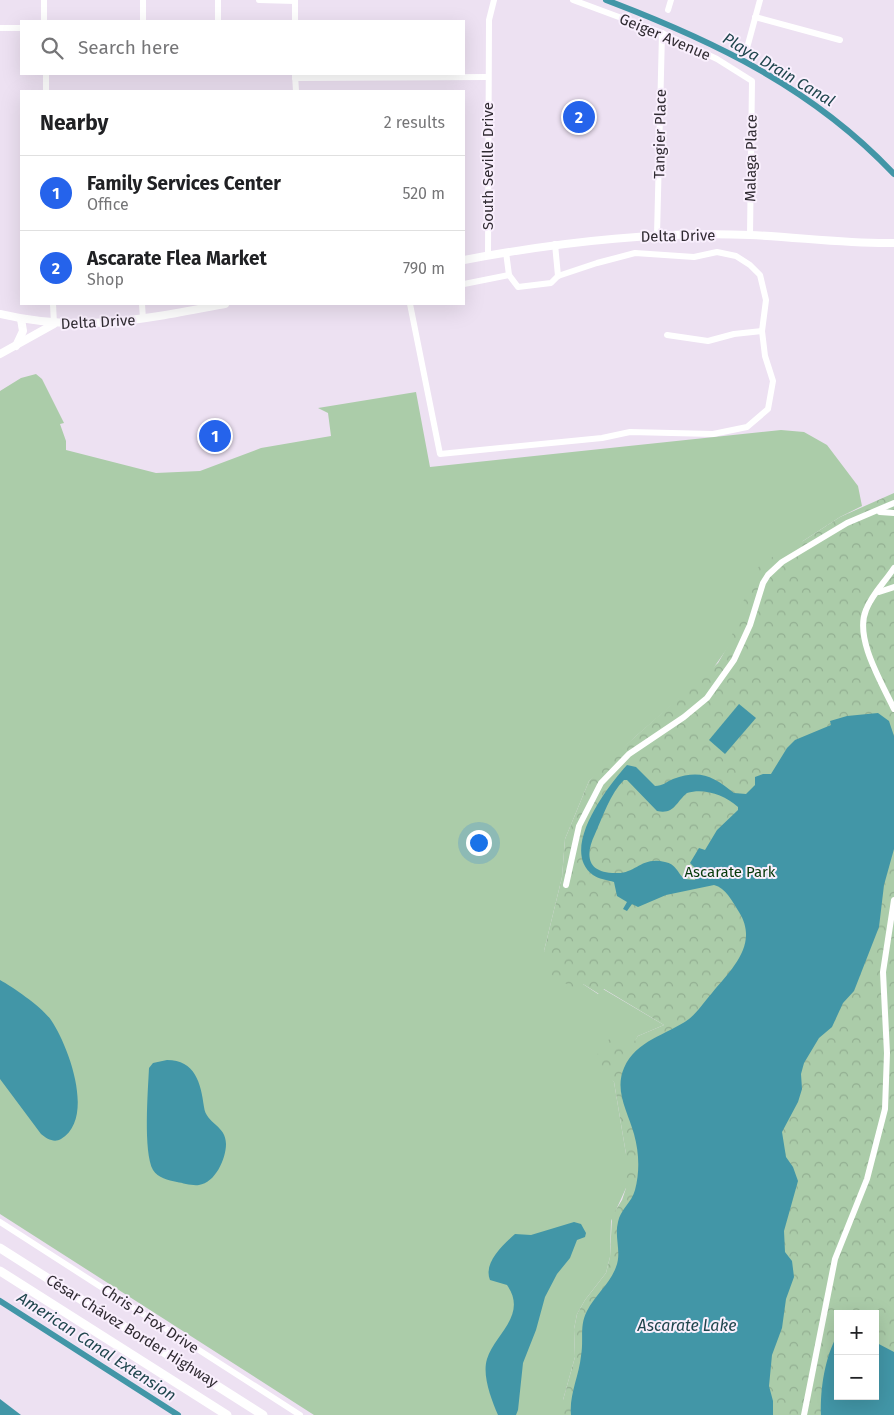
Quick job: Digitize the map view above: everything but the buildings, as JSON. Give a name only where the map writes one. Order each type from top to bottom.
[{"type":"highway","name":"César Chávez Border Highway","points":[[0,1248],[263,1415]]},
{"type":"highway","name":"César Chávez Border Highway","points":[[0,1271],[227,1415]]},
{"type":"main road","name":"Delta Drive","points":[[465,260],[555,244],[657,235],[750,235],[894,243]]},
{"type":"main road","name":"Delta Drive","points":[[0,314],[54,324],[142,319],[219,305]]},
{"type":"main road","points":[[16,346],[23,331],[21,319]]},
{"type":"main road","points":[[0,354],[54,324]]},
{"type":"street","points":[[44,0],[44,20]]},
{"type":"street","points":[[143,0],[143,20]]},
{"type":"street","points":[[218,0],[218,20]]},
{"type":"street","points":[[259,0],[296,0],[295,20]]},
{"type":"street","name":"South Seville Drive","points":[[488,255],[489,20],[494,0]]},
{"type":"street","name":"Geiger Avenue","points":[[573,0],[662,34],[717,59],[752,81]]},
{"type":"street","points":[[668,10],[671,0]]},
{"type":"street","points":[[747,48],[760,0]]},
{"type":"street","points":[[755,17],[840,40]]},
{"type":"street","points":[[0,28],[20,28]]},
{"type":"street","name":"Tangier Place","points":[[657,235],[662,34]]},
{"type":"street","points":[[46,75],[46,90]]},
{"type":"street","points":[[296,90],[295,76],[488,77]]},
{"type":"street","name":"Malaga Place","points":[[750,235],[752,81]]},
{"type":"street","points":[[555,244],[558,276]]},
{"type":"street","points":[[410,305],[440,454],[602,438],[630,432],[713,434],[747,428],[768,409],[773,381],[765,356],[762,331],[766,300],[760,276],[750,264],[736,256],[717,252],[694,257],[636,253],[615,257],[558,276],[551,283],[518,287],[509,275],[506,252]]},
{"type":"street","points":[[465,284],[509,275]]},
{"type":"street","points":[[53,305],[54,324]]},
{"type":"street","points":[[142,305],[142,319]]},
{"type":"street","points":[[667,335],[708,341],[734,334],[762,331]]},
{"type":"street","points":[[566,885],[579,826],[602,783],[628,754],[684,718],[707,698],[734,660],[750,625],[763,583],[768,575],[782,562],[847,523],[894,504]]},
{"type":"street","points":[[876,512],[894,513]]},
{"type":"street","points":[[894,568],[864,614],[863,634],[894,709]]},
{"type":"street","points":[[876,593],[894,587]]},
{"type":"street","points":[[804,1415],[835,1259],[867,1179],[885,1109],[887,1054],[883,972],[894,900]]},
{"type":"street","name":"Chris P Fox Drive","points":[[0,1222],[300,1415]]},
{"type":"green space","points":[[36,374],[42,379],[64,423],[60,424],[66,441],[66,450],[156,473],[200,471],[261,448],[331,436],[328,413],[318,408],[416,392],[430,467],[781,430],[804,432],[827,445],[858,486],[862,506],[840,517],[803,541],[712,670],[635,737],[589,781],[565,839],[562,877],[544,951],[583,984],[598,994],[603,989],[664,1025],[638,1036],[612,1080],[614,1082],[626,1154],[626,1188],[611,1221],[610,1257],[606,1273],[585,1300],[577,1314],[574,1329],[575,1357],[563,1400],[563,1415],[314,1415],[0,1214],[0,391],[21,378]]},
{"type":"green space","name":"Ascarate Park","points":[[894,493],[894,1415],[563,1415],[563,1400],[575,1357],[574,1329],[577,1314],[585,1300],[606,1273],[610,1257],[612,1216],[622,1200],[626,1188],[626,1154],[614,1082],[589,1065],[610,1038],[629,1049],[638,1036],[664,1025],[604,989],[599,994],[583,984],[578,991],[550,974],[553,969],[544,951],[562,877],[565,839],[589,781],[600,768],[718,663],[729,644],[753,573],[763,562],[803,541],[840,517]]},
{"type":"water","points":[[739,704],[756,718],[725,754],[709,740]]},
{"type":"water","name":"Ascarate Lake","points":[[878,713],[889,721],[894,736],[894,849],[884,885],[879,927],[854,991],[843,1003],[832,1027],[819,1038],[804,1063],[801,1074],[802,1089],[798,1102],[782,1132],[786,1157],[793,1167],[798,1181],[784,1231],[785,1252],[792,1261],[794,1277],[786,1299],[782,1328],[772,1355],[769,1386],[773,1401],[773,1415],[571,1415],[571,1400],[580,1363],[582,1328],[585,1317],[590,1305],[610,1279],[616,1267],[618,1261],[617,1228],[619,1218],[631,1198],[637,1183],[637,1148],[620,1085],[624,1068],[629,1059],[644,1044],[680,1025],[695,1013],[735,965],[745,945],[746,935],[739,912],[731,899],[722,889],[714,885],[666,895],[638,907],[632,904],[627,911],[623,909],[627,902],[617,896],[614,882],[593,875],[584,864],[581,850],[590,819],[608,788],[627,765],[636,767],[655,786],[683,776],[699,775],[713,778],[734,793],[746,794],[755,785],[755,777],[771,774],[787,748],[795,740],[831,725],[830,721],[847,716]],"holes":[[[624,780],[627,780],[657,811],[667,811],[674,807],[687,793],[701,791],[727,799],[738,807],[738,810],[717,830],[705,850],[699,848],[690,863],[698,871],[695,880],[684,879],[674,866],[665,862],[650,861],[618,873],[600,871],[591,863],[590,850],[592,842],[604,813],[619,786]]]},
{"type":"water","points":[[0,980],[27,998],[47,1015],[58,1031],[71,1063],[76,1081],[77,1115],[71,1129],[61,1139],[56,1141],[41,1134],[0,1079]]},
{"type":"water","points":[[167,1060],[184,1064],[195,1074],[206,1113],[220,1128],[225,1138],[226,1144],[222,1163],[210,1180],[199,1185],[185,1184],[160,1177],[153,1170],[150,1161],[147,1136],[149,1068],[153,1063]]},
{"type":"water","points":[[574,1222],[581,1224],[586,1233],[585,1237],[577,1240],[570,1258],[557,1274],[545,1297],[536,1330],[523,1363],[518,1410],[516,1415],[498,1415],[488,1387],[486,1365],[491,1350],[508,1324],[514,1306],[507,1285],[490,1280],[489,1267],[495,1255],[515,1234],[531,1235]]},
{"type":"water","points":[[834,1341],[834,1400],[879,1400],[879,1344],[894,1352],[894,1415],[821,1415],[824,1373]]},
{"type":"water","points":[[0,1399],[21,1415],[0,1415]]},
{"type":"waterway","name":"Playa Drain Canal","points":[[606,0],[685,32],[760,70],[830,116],[894,174]]},
{"type":"waterway","name":"American Canal Extension","points":[[0,1301],[178,1415]]},
{"type":"place","name":"Ascarate Flea Market","points":[[579,117]]},
{"type":"place","name":"Family Services Center","points":[[215,436]]}]
